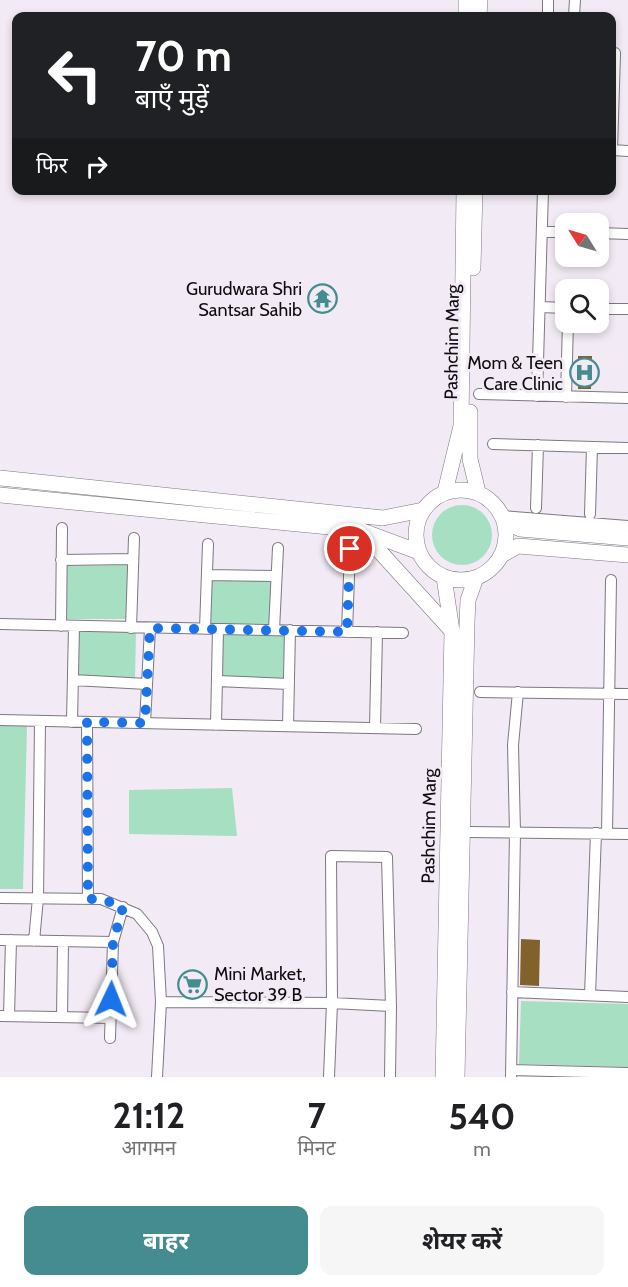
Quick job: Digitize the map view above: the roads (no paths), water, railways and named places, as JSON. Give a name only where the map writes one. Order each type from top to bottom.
[{"type":"main road","name":"Pashchim Marg","points":[[445,492],[461,426],[464,195]]},
{"type":"main road","name":"Pashchim Marg","points":[[475,195],[470,459],[478,492]]},
{"type":"main road","points":[[0,478],[383,518],[423,510]]},
{"type":"main road","points":[[502,555],[507,532],[504,519],[492,501],[478,492],[462,489],[445,492],[423,510],[417,523],[416,538],[419,552],[433,571],[444,577],[465,580],[476,578],[489,571],[502,555],[518,546],[628,555]]},
{"type":"main road","points":[[0,495],[360,530],[419,552]]},
{"type":"main road","points":[[504,519],[520,529],[628,538]]},
{"type":"main road","points":[[360,530],[452,631]]},
{"type":"main road","name":"Pashchim Marg","points":[[443,1077],[452,631],[444,577]]},
{"type":"main road","name":"Pashchim Marg","points":[[457,1077],[467,622],[468,600],[476,578]]},
{"type":"street","points":[[537,396],[543,195]]},
{"type":"street","points":[[542,232],[555,232]]},
{"type":"street","points":[[609,233],[628,234]]},
{"type":"street","points":[[540,307],[555,308]]},
{"type":"street","points":[[609,309],[628,309]]},
{"type":"street","points":[[566,397],[568,333]]},
{"type":"street","points":[[479,394],[628,398]]},
{"type":"street","points":[[493,444],[628,448]]},
{"type":"street","points":[[536,507],[538,445]]},
{"type":"street","points":[[590,514],[592,447]]},
{"type":"street","points":[[504,519],[628,526]]},
{"type":"street","points":[[61,626],[62,528]]},
{"type":"street","points":[[131,628],[134,538]]},
{"type":"street","points":[[205,629],[208,544]]},
{"type":"street","points":[[274,630],[278,549]]},
{"type":"street","points":[[347,632],[350,549]]},
{"type":"street","points":[[62,560],[133,559]]},
{"type":"street","points":[[207,575],[276,576]]},
{"type":"street","points":[[590,995],[602,833],[609,694],[611,579]]},
{"type":"street","points":[[0,624],[403,633]]},
{"type":"street","points":[[72,722],[74,626]]},
{"type":"street","points":[[145,723],[150,628]]},
{"type":"street","points":[[216,725],[218,629]]},
{"type":"street","points":[[288,726],[290,630]]},
{"type":"street","points":[[375,728],[377,632]]},
{"type":"street","points":[[73,680],[147,684]]},
{"type":"street","points":[[217,681],[289,684]]},
{"type":"street","points":[[480,692],[628,694]]},
{"type":"street","points":[[518,692],[513,745],[515,832],[511,1074],[628,1073]]},
{"type":"street","points":[[0,720],[416,729]]},
{"type":"street","points":[[34,940],[38,898],[40,722]]},
{"type":"street","points":[[87,722],[88,899]]},
{"type":"street","points":[[469,832],[628,834]]},
{"type":"street","points":[[329,1077],[332,1003],[331,856],[387,857],[391,1006],[390,1077]]},
{"type":"street","points":[[0,898],[101,899],[137,914],[152,932],[158,946],[161,1002],[157,1077]]},
{"type":"street","points":[[110,1038],[113,942],[123,907]]},
{"type":"street","points":[[111,1018],[5,1016],[5,940],[113,942]]},
{"type":"street","points":[[62,1017],[63,941]]},
{"type":"street","points":[[512,992],[628,998]]},
{"type":"street","points":[[161,1002],[332,1003],[391,1006]]},
{"type":"place","name":"Gurudwara Shri Santsar Sahib","points":[[323,299]]},
{"type":"place","name":"Mom & Teen Care Clinic","points":[[584,373]]},
{"type":"place","name":"Mini Market, Sector 39 B","points":[[193,984]]}]
